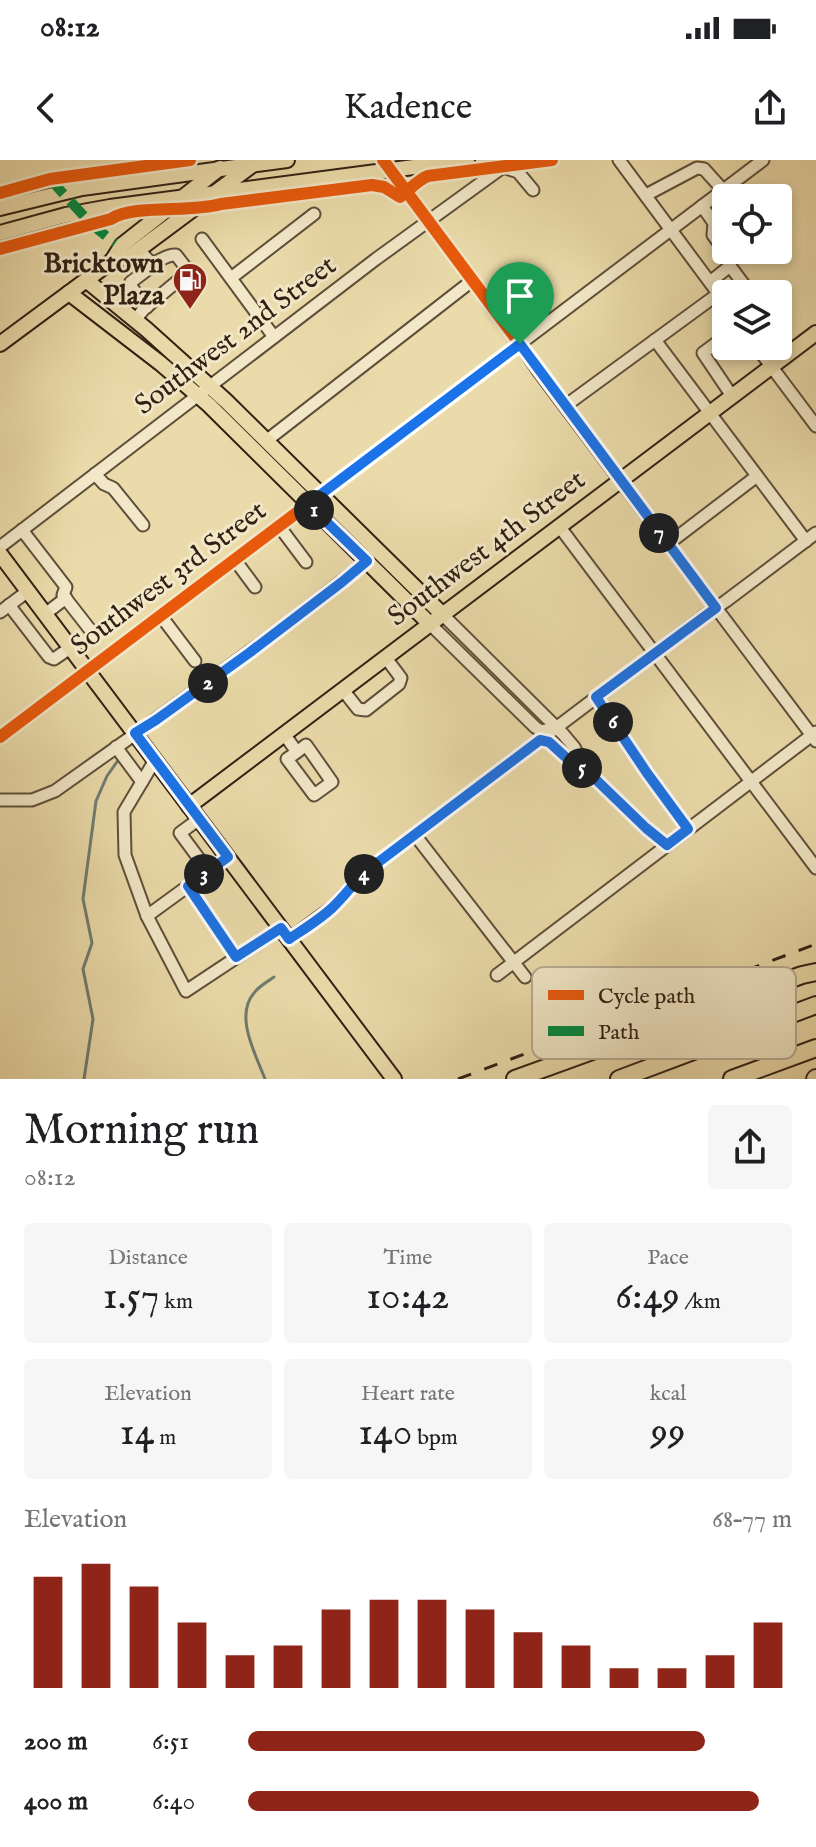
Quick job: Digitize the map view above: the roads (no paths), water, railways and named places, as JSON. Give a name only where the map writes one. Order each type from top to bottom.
[{"type":"highway","points":[[796,978],[816,972]]},
{"type":"highway","points":[[796,1013],[816,1005]]},
{"type":"highway","points":[[796,1055],[816,1048]]},
{"type":"highway","points":[[515,1079],[571,1059]]},
{"type":"highway","points":[[619,1079],[672,1059]]},
{"type":"highway","points":[[732,1079],[786,1059]]},
{"type":"main road","points":[[0,208],[82,188],[226,164],[287,160]]},
{"type":"main road","points":[[0,233],[66,215],[387,165],[467,160]]},
{"type":"main road","points":[[0,344],[112,261],[139,250],[256,162]]},
{"type":"main road","points":[[112,261],[122,245],[226,164]]},
{"type":"main road","points":[[86,280],[135,320],[308,504],[367,561],[436,619]]},
{"type":"main road","points":[[69,293],[160,363],[204,391],[266,441],[321,495],[436,619]]},
{"type":"main road","name":"Southwest 4th Street","points":[[189,806],[816,333]]},
{"type":"main road","points":[[0,554],[394,1079]]},
{"type":"street","points":[[619,160],[712,285]]},
{"type":"street","name":"Southwest 3rd Street","points":[[731,184],[763,160]]},
{"type":"street","points":[[387,165],[814,736],[497,975]]},
{"type":"street","name":"Southwest 2nd Street","points":[[0,547],[503,167],[518,172],[533,190]]},
{"type":"street","points":[[646,195],[697,168],[704,169],[718,184]]},
{"type":"street","name":"Southwest 3rd Street","points":[[0,737],[712,198]]},
{"type":"street","points":[[702,206],[714,223],[713,235],[730,258],[730,266],[740,280]]},
{"type":"street","points":[[231,278],[314,214]]},
{"type":"street","points":[[202,239],[274,337]]},
{"type":"street","points":[[139,250],[151,263],[156,263]]},
{"type":"street","points":[[135,320],[186,274],[186,268],[176,255],[156,263],[131,282],[147,307]]},
{"type":"street","points":[[710,282],[730,266]]},
{"type":"street","points":[[266,441],[473,280]]},
{"type":"street","points":[[565,406],[712,298]]},
{"type":"street","points":[[655,340],[806,541]]},
{"type":"street","points":[[712,346],[703,353],[732,396]]},
{"type":"street","points":[[766,360],[816,426]]},
{"type":"street","points":[[95,474],[113,488],[143,525]]},
{"type":"street","points":[[668,544],[757,476]]},
{"type":"street","points":[[279,526],[306,562]]},
{"type":"street","points":[[559,526],[816,868]]},
{"type":"street","points":[[22,530],[66,587],[63,595],[95,636]]},
{"type":"street","points":[[155,760],[124,812],[125,855],[147,916],[186,991],[236,957],[321,917],[356,881],[415,835],[816,533]]},
{"type":"street","points":[[235,560],[255,587]]},
{"type":"street","points":[[0,800],[11,802],[41,798],[55,791],[249,653],[367,561]]},
{"type":"street","points":[[28,591],[4,609],[49,657],[54,659],[70,648]]},
{"type":"street","points":[[45,614],[66,598]]},
{"type":"street","points":[[161,616],[195,661]]},
{"type":"street","points":[[436,619],[535,727],[544,731],[557,728]]},
{"type":"street","points":[[343,690],[358,709],[366,710],[399,684],[401,678],[386,658]]},
{"type":"street","points":[[596,697],[688,829]]},
{"type":"street","points":[[557,728],[571,743],[586,770],[667,845]]},
{"type":"street","points":[[284,734],[297,752]]},
{"type":"street","points":[[540,740],[549,742],[572,763],[586,770]]},
{"type":"street","points":[[116,747],[142,782]]},
{"type":"street","points":[[199,819],[180,833],[208,871]]},
{"type":"street","points":[[415,835],[525,977]]},
{"type":"street","points":[[147,916],[228,857]]},
{"type":"street","points":[[188,886],[236,957]]},
{"type":"waterway","points":[[84,1079],[93,1019],[83,969],[92,943],[83,899],[96,801],[119,759]]},
{"type":"waterway","points":[[265,1079],[252,1047],[246,1013],[254,993],[274,977]]},
{"type":"railway","points":[[755,967],[816,944]]},
{"type":"railway","points":[[458,1079],[532,1051]]},
{"type":"place","name":"Bricktown Plaza","points":[[190,311]]}]
